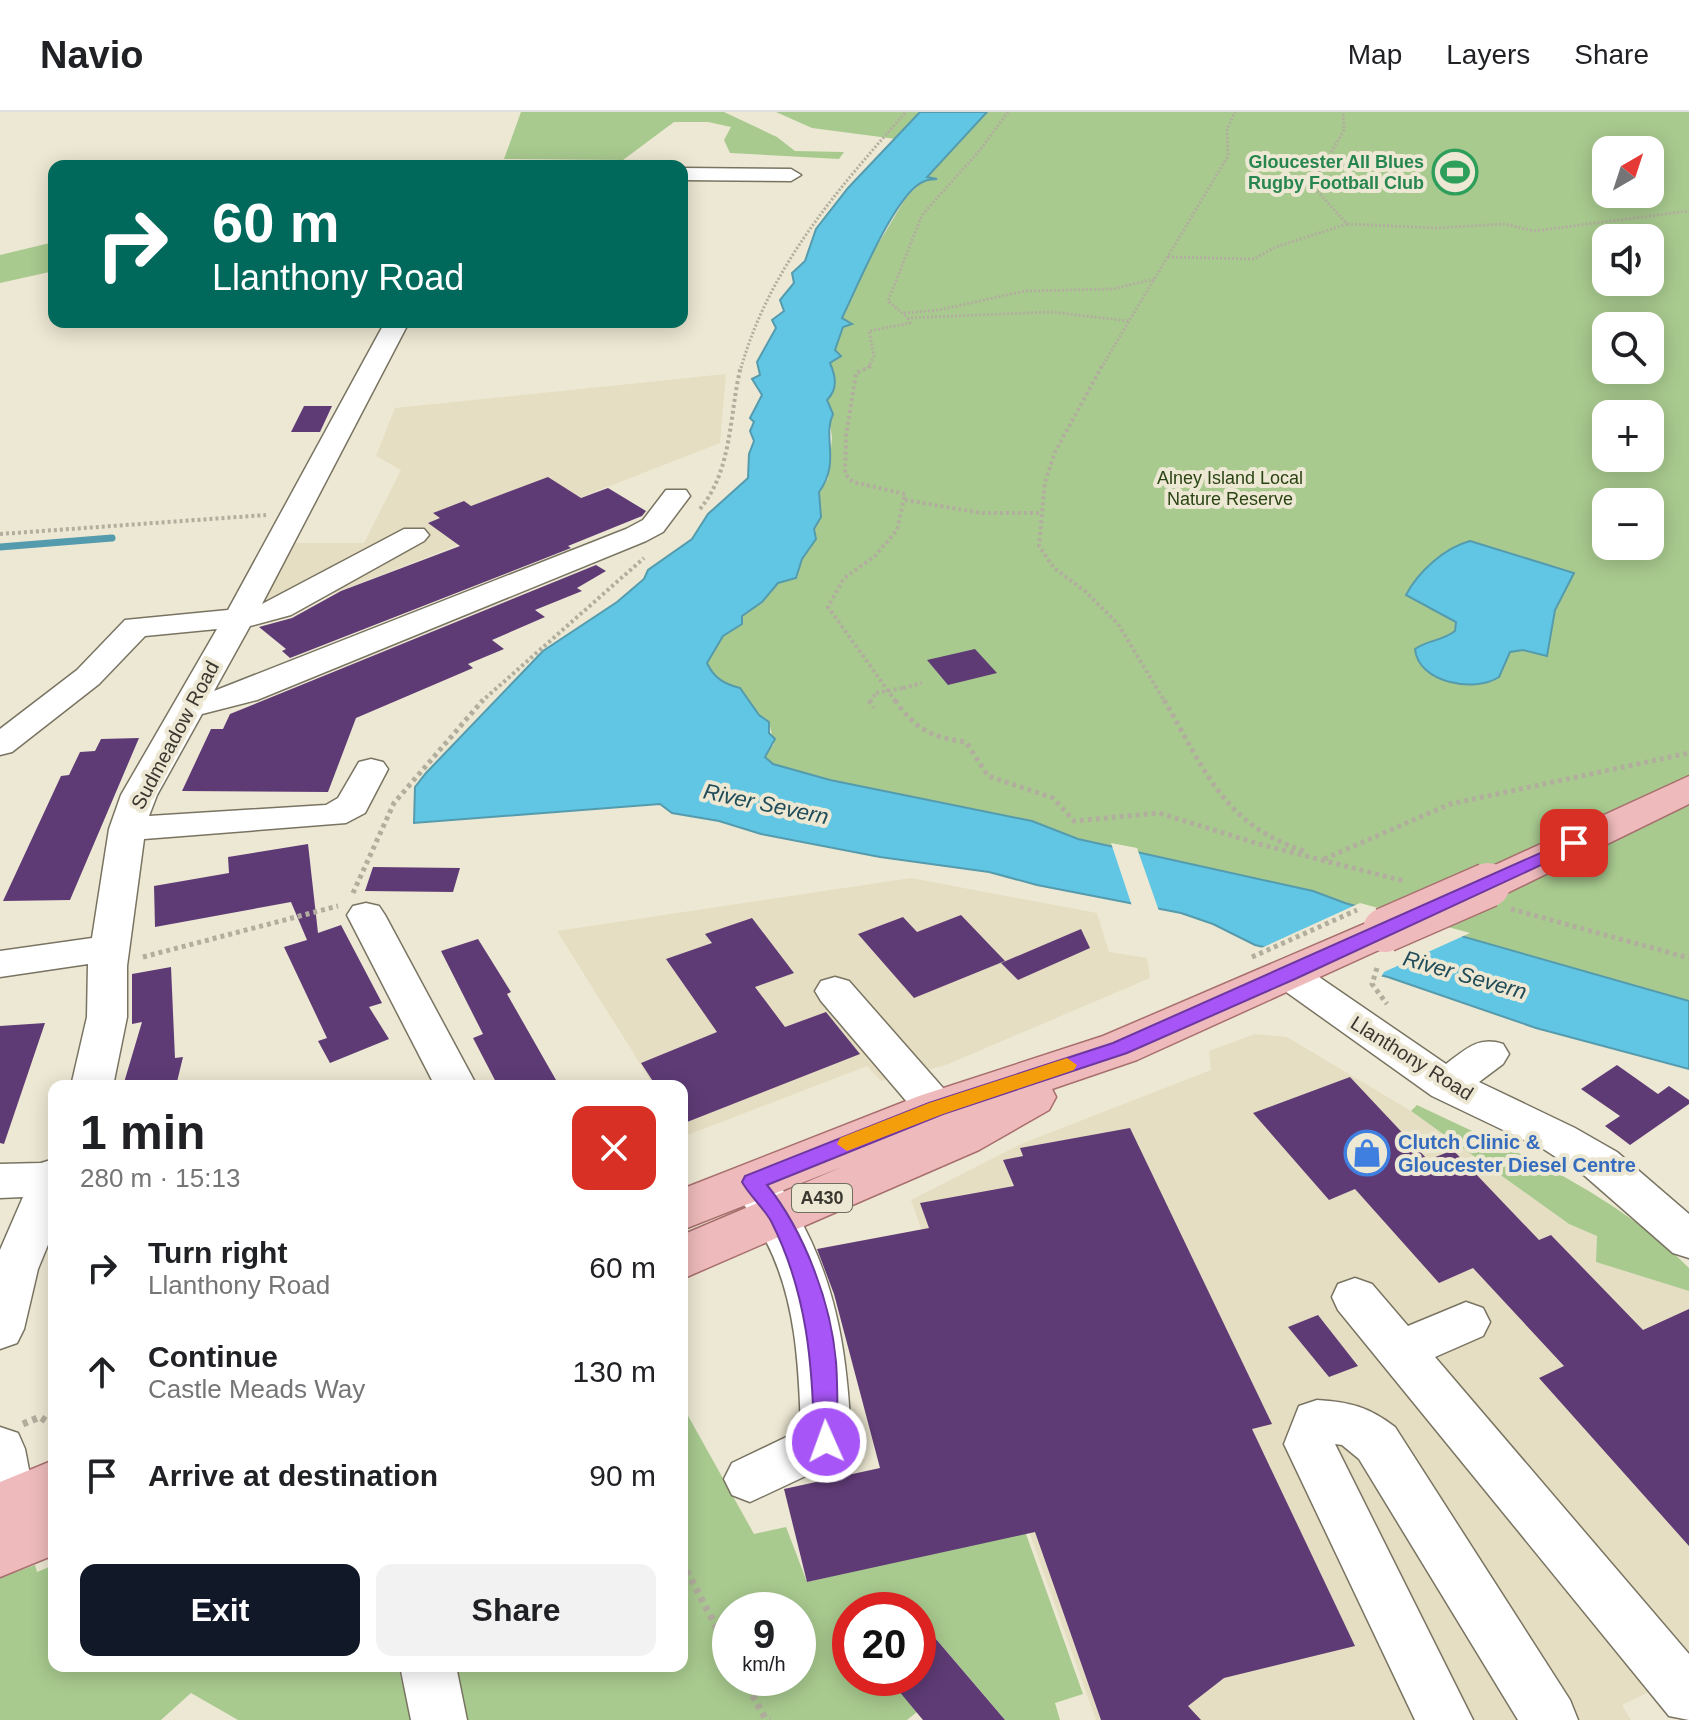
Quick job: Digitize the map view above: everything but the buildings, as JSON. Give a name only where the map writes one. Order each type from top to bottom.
[{"type":"main road","points":[[949,1123],[1120,1048],[1278,968],[1488,885],[1689,788]]},
{"type":"main road","name":"A430","points":[[688,1254],[766,1199],[949,1123]]},
{"type":"main road","points":[[688,1209],[766,1199]]},
{"type":"street","points":[[688,174],[791,175]]},
{"type":"street","name":"Sudmeadow Road","points":[[93,1080],[107,1017],[109,948],[127,829],[139,795],[239,618],[394,328]]},
{"type":"street","points":[[188,707],[245,693],[636,535],[653,526],[676,496]]},
{"type":"street","points":[[0,745],[88,677],[136,627],[239,618],[280,608],[414,535]]},
{"type":"street","points":[[127,829],[333,815],[352,805],[371,769]]},
{"type":"street","points":[[366,915],[453,1080]]},
{"type":"street","points":[[0,964],[109,948]]},
{"type":"street","name":"Llanthony Road","points":[[1278,968],[1447,1085],[1560,1139],[1601,1164],[1689,1240]]},
{"type":"street","points":[[835,991],[949,1123]]},
{"type":"street","points":[[1447,1085],[1476,1067],[1488,1054]]},
{"type":"street","points":[[0,1181],[48,1178]]},
{"type":"street","points":[[0,1329],[15,1269],[48,1190]]},
{"type":"street","points":[[750,1479],[826,1442],[824,1359],[802,1269],[766,1199]]},
{"type":"street","points":[[1355,1297],[1689,1697]]},
{"type":"street","points":[[1400,1351],[1466,1322]]},
{"type":"street","points":[[1445,1720],[1309,1444],[1317,1421],[1353,1424],[1377,1443],[1550,1720]]},
{"type":"street","points":[[0,1449],[22,1520]]},
{"type":"street","points":[[429,1672],[439,1720]]},
{"type":"path","points":[[1008,112],[980,150],[922,215],[888,301],[910,323],[876,327],[869,331],[874,356],[871,366],[856,373],[846,436],[845,474],[853,482],[905,494],[905,500],[897,530],[874,557],[844,578],[828,607],[911,723],[940,738],[966,742],[988,776],[1053,798],[1074,821],[1159,813],[1259,844],[1325,859],[1450,804],[1689,753]]},
{"type":"path","points":[[1235,112],[1227,129],[1228,156],[1055,452],[1045,482],[1039,546],[1054,568],[1085,591],[1118,624],[1227,806],[1270,840],[1325,859]]},
{"type":"path","points":[[1343,112],[1344,130],[1312,185],[1347,224]]},
{"type":"path","points":[[1167,257],[1254,259],[1347,224],[1437,228],[1505,224],[1534,231],[1689,211]]},
{"type":"path","points":[[903,313],[939,310],[1025,291],[1113,289],[1154,279]]},
{"type":"path","points":[[908,318],[1051,312],[1129,321]]},
{"type":"path","points":[[905,500],[982,513],[1042,513]]},
{"type":"path","points":[[0,534],[293,513]]},
{"type":"path","points":[[874,708],[869,700],[876,693],[922,683]]},
{"type":"path","points":[[1400,891],[1414,885]]},
{"type":"path","points":[[1278,968],[1358,909]]},
{"type":"path","points":[[1381,963],[1374,972],[1372,984],[1393,1010]]},
{"type":"path","points":[[688,1573],[712,1619]]},
{"type":"path","points":[[753,1696],[765,1719]]},
{"type":"shaded area","points":[[726,374],[720,443],[240,630],[284,543],[364,543],[401,470],[376,456],[395,408]]},
{"type":"shaded area","points":[[911,878],[1097,913],[1109,952],[1147,958],[1150,978],[946,1065],[881,1081],[867,1066],[688,1135],[688,1080],[650,1080],[557,931]]},
{"type":"shaded area","points":[[1255,1034],[1287,1037],[1411,1111],[1569,1224],[1597,1236],[1596,1262],[1689,1291],[1689,1673],[1622,1705],[1631,1720],[1096,1720],[911,1200],[1021,1144],[1211,1070],[1209,1051]]},
{"type":"green space","points":[[521,112],[724,112],[777,137],[795,151],[844,152],[839,159],[730,153],[724,140],[731,127],[708,122],[674,122],[623,160],[504,159]]},
{"type":"green space","points":[[776,112],[920,112],[896,139],[812,128]]},
{"type":"green space","name":"Alney Island Local Nature Reserve","points":[[987,112],[1689,112],[1689,1001],[1345,903],[1077,839],[1032,821],[830,780],[773,764],[764,757],[774,744],[769,722],[759,715],[740,688],[720,680],[707,663],[723,636],[742,624],[742,616],[762,602],[778,583],[797,578],[802,559],[811,547],[819,492],[828,479],[832,438],[827,400],[832,378],[830,363],[843,327],[850,323],[841,319],[859,276],[905,199]]},
{"type":"green space","points":[[48,243],[48,272],[0,283],[0,255]]},
{"type":"green space","points":[[1417,1105],[1560,1175],[1628,1217],[1689,1268],[1689,1291],[1596,1262],[1597,1236],[1569,1224],[1411,1111]]},
{"type":"green space","points":[[688,1416],[754,1534],[786,1527],[807,1582],[1025,1531],[1083,1694],[1055,1703],[1060,1720],[1005,1720],[936,1639],[936,1592],[832,1592],[832,1696],[903,1696],[917,1712],[907,1720],[445,1720],[436,1672],[688,1672]]},
{"type":"green space","points":[[35,1565],[37,1572],[48,1567],[48,1672],[399,1672],[411,1720],[238,1720],[191,1693],[161,1720],[0,1720],[0,1578]]},
{"type":"water","name":"River Severn","points":[[920,112],[987,112],[927,177],[937,179],[926,180],[902,202],[878,242],[842,318],[852,324],[843,327],[835,350],[841,356],[830,363],[835,383],[827,400],[833,414],[829,432],[830,460],[819,492],[821,517],[814,529],[816,539],[802,559],[796,578],[778,583],[762,602],[742,616],[742,624],[723,636],[707,663],[720,680],[740,688],[759,715],[769,722],[769,733],[775,739],[765,757],[773,764],[830,780],[1032,821],[1078,839],[1313,891],[1345,903],[1689,1001],[1689,1069],[1536,1028],[1388,977],[1255,945],[1213,924],[1181,913],[1037,885],[989,872],[880,857],[761,834],[719,821],[672,813],[660,804],[414,823],[415,787],[543,651],[617,602],[644,579],[648,570],[692,539],[708,514],[748,478],[749,454],[754,441],[750,431],[754,422],[750,418],[762,395],[752,379],[760,375],[757,362],[776,328],[772,320],[784,311],[780,300],[794,283],[792,273],[805,261],[816,229],[848,188]]},
{"type":"water","points":[[1470,541],[1574,573],[1555,610],[1547,656],[1523,650],[1510,652],[1499,677],[1489,682],[1463,684],[1449,682],[1426,670],[1418,661],[1415,649],[1455,631],[1456,622],[1406,595],[1433,562],[1451,549]]},
{"type":"pier","points":[[1111,843],[1137,848],[1160,914],[1133,909]]},
{"type":"pier","points":[[1360,903],[1470,933],[1384,972],[1380,979],[1257,950]]},
{"type":"waterway","points":[[0,547],[112,538]]},
{"type":"slow traffic","points":[[847,1144],[936,1109],[1067,1065]]},
{"type":"place","name":"Gloucester All Blues Rugby Football Club","points":[[1455,172]]},
{"type":"place","name":"Clutch Clinic & Gloucester Diesel Centre","points":[[1367,1153]]},
{"type":"route","points":[[826,1442],[824,1359],[802,1269],[780,1216],[752,1182],[936,1109],[1120,1048],[1289,975],[1574,843]]}]
